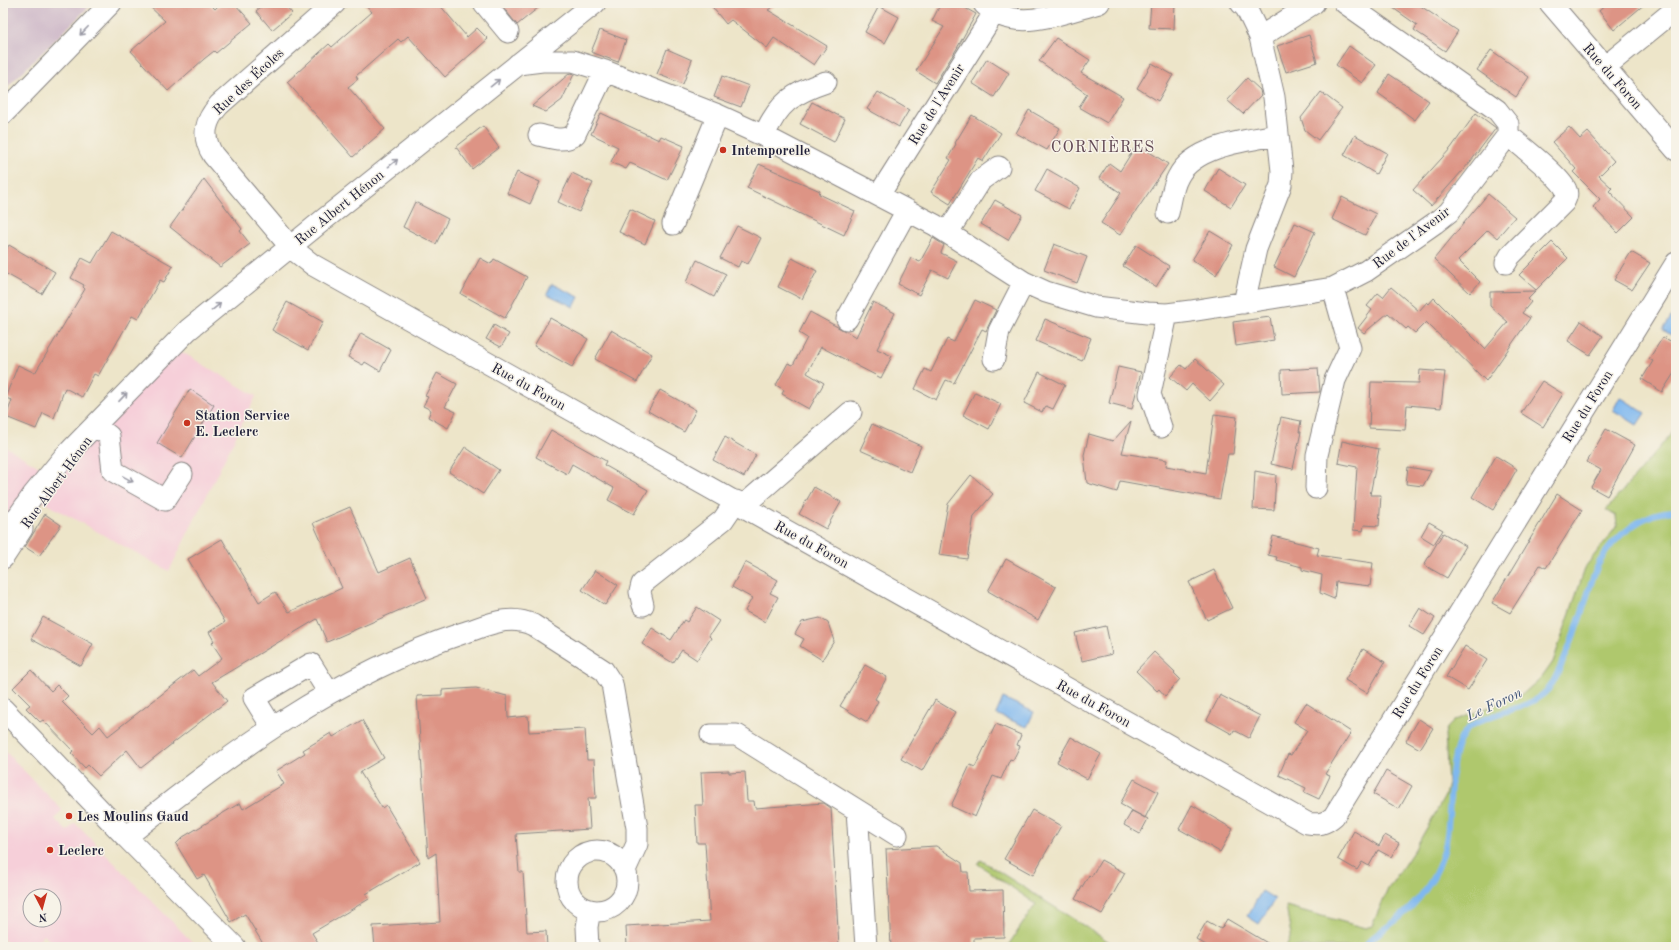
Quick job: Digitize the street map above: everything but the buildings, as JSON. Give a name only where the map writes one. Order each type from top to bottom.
[{"type":"street","points":[[3,114],[111,3]]},
{"type":"street","name":"Rue des Écoles","points":[[291,246],[213,155],[207,144],[206,125],[209,118],[219,105],[335,3]]},
{"type":"street","points":[[484,3],[508,32]]},
{"type":"street","name":"Rue Albert Hénon","points":[[3,558],[103,430],[188,330],[595,3]]},
{"type":"street","name":"Rue de l'Avenir","points":[[879,195],[988,8],[1018,20],[1027,20],[1039,19],[1099,3]]},
{"type":"street","points":[[1241,3],[1246,8],[1260,37],[1274,96],[1282,171],[1281,185],[1256,249],[1244,303]]},
{"type":"street","points":[[1260,37],[1314,3]]},
{"type":"street","points":[[1345,3],[1497,110],[1508,124],[1508,135],[1549,170],[1566,190],[1564,202],[1510,256],[1506,263]]},
{"type":"street","name":"Rue du Foron","points":[[1550,3],[1676,150]]},
{"type":"street","points":[[1605,67],[1676,9]]},
{"type":"street","points":[[564,28],[566,50],[573,61]]},
{"type":"street","name":"Rue de l'Avenir","points":[[518,64],[542,61],[573,61],[604,71],[718,116],[764,136],[948,232],[1024,282],[1046,292],[1096,307],[1125,312],[1167,314],[1333,288],[1366,271],[1449,212],[1508,135]]},
{"type":"street","points":[[539,135],[558,140],[568,139],[575,134],[604,71]]},
{"type":"street","points":[[764,136],[772,117],[780,107],[803,90],[826,82]]},
{"type":"street","points":[[673,224],[718,116]]},
{"type":"street","points":[[1168,213],[1177,178],[1185,166],[1197,158],[1224,146],[1240,141],[1277,135]]},
{"type":"street","points":[[948,232],[981,180],[999,167]]},
{"type":"street","points":[[847,319],[907,210]]},
{"type":"street","name":"Rue du Foron","points":[[291,246],[313,265],[1292,815],[1308,823],[1322,824],[1328,822],[1337,811],[1676,263]]},
{"type":"street","points":[[994,359],[999,331],[1024,282]]},
{"type":"street","points":[[1316,488],[1317,455],[1335,380],[1350,348],[1333,288]]},
{"type":"street","points":[[1161,427],[1150,394],[1167,314]]},
{"type":"street","points":[[643,605],[640,592],[642,584],[723,520],[740,504],[851,412]]},
{"type":"street","points":[[103,430],[112,471],[165,500],[182,474]]},
{"type":"street","name":"Rue Albert Hénon","points":[[3,538],[23,508],[58,463],[103,430]]},
{"type":"street","points":[[126,837],[188,787],[272,727],[329,693],[404,656],[448,638],[503,620],[521,619],[533,625],[603,670],[612,684],[637,828],[637,844],[625,870],[626,883],[623,895],[619,901],[609,908],[596,911],[590,910],[577,903],[569,892],[567,877],[572,864],[577,859],[589,852],[604,852],[617,858],[625,870]]},
{"type":"street","points":[[272,727],[254,698],[311,664],[329,693]]},
{"type":"street","points":[[3,709],[126,837],[235,947]]},
{"type":"street","points":[[711,735],[737,734],[897,835]]},
{"type":"street","points":[[857,810],[866,947]]},
{"type":"street","points":[[588,947],[587,927],[590,910]]},
{"type":"shaded area","points":[[3,3],[93,3],[3,91]]},
{"type":"shaded area","points":[[172,346],[256,396],[169,571],[36,498],[3,552],[3,445],[54,476]]},
{"type":"shaded area","name":"Leclerc","points":[[3,749],[62,810],[55,819],[67,831],[75,823],[197,947],[56,947],[44,935],[32,947],[12,947],[3,939]]},
{"type":"green space","points":[[1676,428],[1676,947],[1286,947],[1291,935],[1286,906],[1365,928],[1372,926],[1388,889],[1416,847],[1445,796],[1448,783],[1445,734],[1447,728],[1454,721],[1524,693],[1543,676],[1553,662],[1586,566],[1617,526],[1616,516],[1606,510]]},
{"type":"green space","points":[[981,860],[1117,947],[1007,947],[1036,904],[978,864]]},
{"type":"water","points":[[552,284],[579,297],[574,307],[547,294]]},
{"type":"water","points":[[1676,309],[1676,338],[1663,330]]},
{"type":"water","points":[[1620,397],[1645,413],[1637,425],[1613,410]]},
{"type":"water","points":[[1003,698],[1034,712],[1027,727],[996,714]]},
{"type":"water","points":[[1262,891],[1275,899],[1259,924],[1247,916]]},
{"type":"waterway","name":"Le Foron","points":[[1364,947],[1412,906],[1424,892],[1438,868],[1445,846],[1448,829],[1454,760],[1458,745],[1464,733],[1472,725],[1533,701],[1544,693],[1552,684],[1566,655],[1595,572],[1605,553],[1613,543],[1631,527],[1642,520],[1664,512],[1676,511]]},
{"type":"place","name":"Intemporelle","points":[[723,150]]},
{"type":"place","name":"Station Service E. Leclerc","points":[[187,423]]},
{"type":"place","name":"Les Moulins Gaud","points":[[69,816]]},
{"type":"place","name":"Leclerc","points":[[50,850]]},
{"type":"district","name":"CORNIÈRES","points":[[1103,146]]}]
